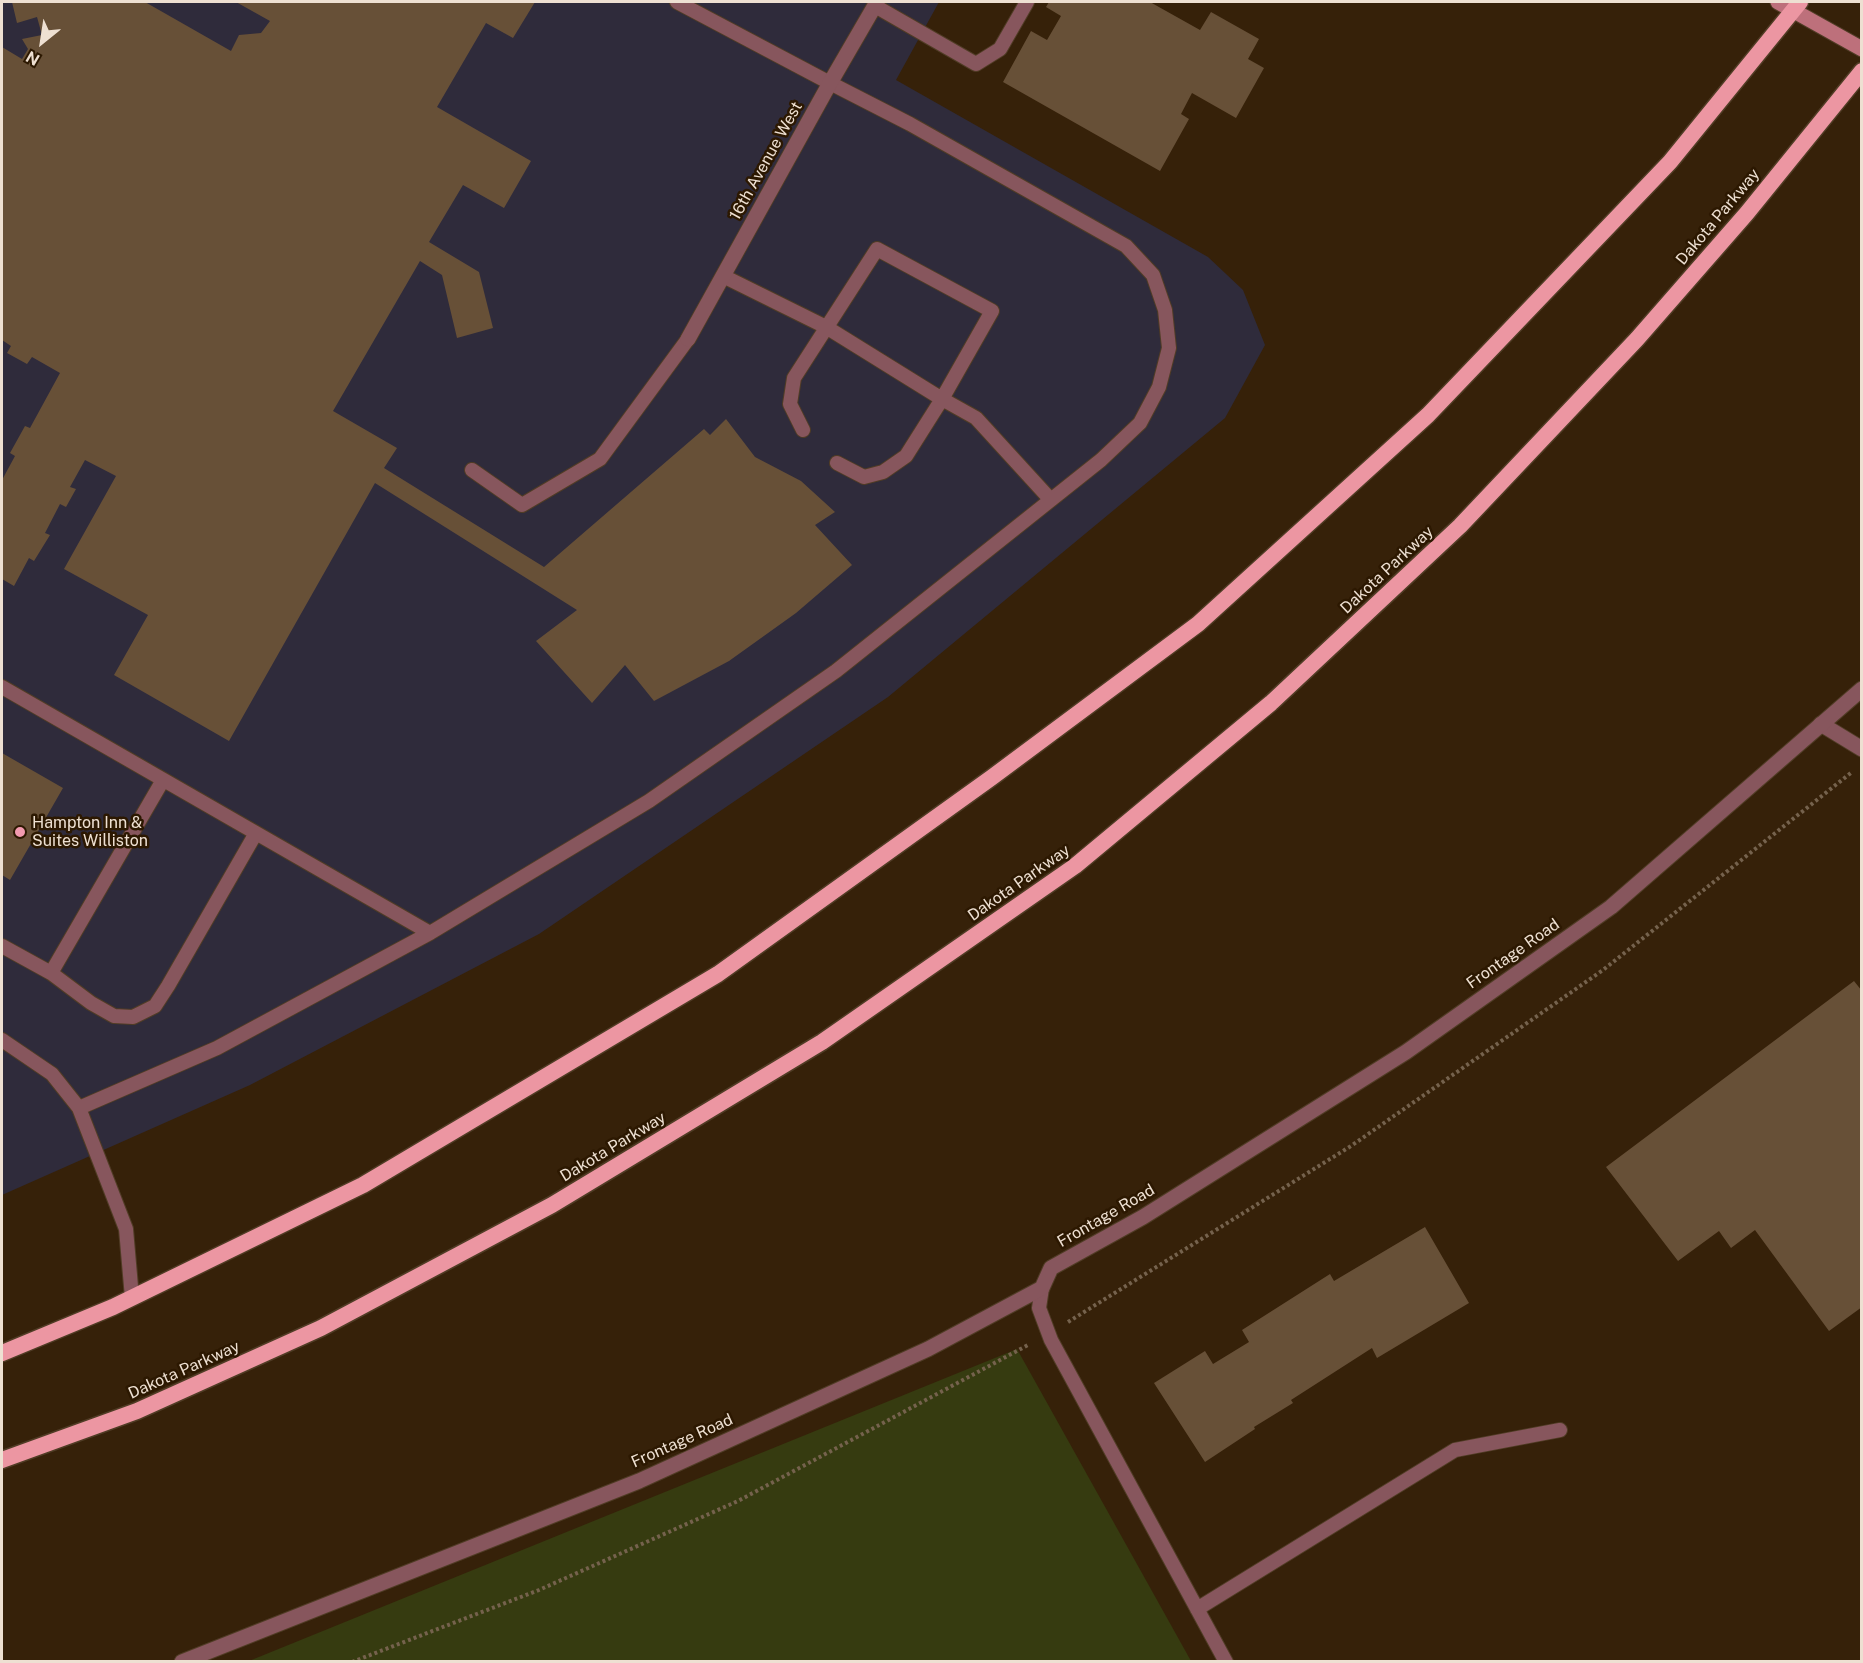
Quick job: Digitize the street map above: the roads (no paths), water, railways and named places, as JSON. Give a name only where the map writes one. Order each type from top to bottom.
[{"type":"highway","points":[[2,1353],[113,1308],[363,1185],[718,974],[991,778],[1198,624],[1428,415],[1670,162],[1797,6]]},
{"type":"highway","name":"Dakota Parkway","points":[[2,1460],[137,1411],[321,1328],[552,1205],[822,1042],[1075,866],[1271,703],[1460,526],[1637,339],[1747,213],[1862,71]]},
{"type":"main road","points":[[1778,2],[1797,6],[1862,49]]},
{"type":"street","name":"16th Avenue West","points":[[688,339],[876,4]]},
{"type":"street","name":"Frontage Road","points":[[182,1662],[639,1481],[928,1349],[1042,1288],[1051,1268],[1143,1217],[1406,1052],[1611,907],[1862,688]]},
{"type":"street","points":[[1821,724],[1862,749]]},
{"type":"lane","points":[[78,1108],[217,1048],[429,933],[649,801],[826,678],[1101,460],[1140,423],[1159,387],[1169,348],[1165,310],[1153,275],[1126,246],[910,124],[677,2]]},
{"type":"lane","points":[[876,4],[976,64],[1000,49],[1027,2]]},
{"type":"lane","points":[[803,430],[790,404],[794,378],[877,249],[992,311],[942,399],[906,456],[883,472],[864,477],[837,463]]},
{"type":"lane","points":[[723,276],[826,327],[976,418],[1050,499]]},
{"type":"lane","points":[[472,470],[522,505],[600,459],[688,339]]},
{"type":"lane","points":[[2,687],[429,933]]},
{"type":"lane","points":[[51,973],[163,780]]},
{"type":"lane","points":[[2,946],[51,973],[91,1003],[114,1016],[133,1017],[154,1006],[174,976],[256,833]]},
{"type":"lane","points":[[2,1040],[52,1074],[78,1108],[126,1229],[132,1298]]},
{"type":"lane","points":[[1042,1288],[1039,1308],[1048,1333],[1226,1662]]},
{"type":"lane","points":[[1197,1609],[1455,1450],[1560,1430]]},
{"type":"place","name":"Hampton Inn & Suites Williston","points":[[20,832]]}]
